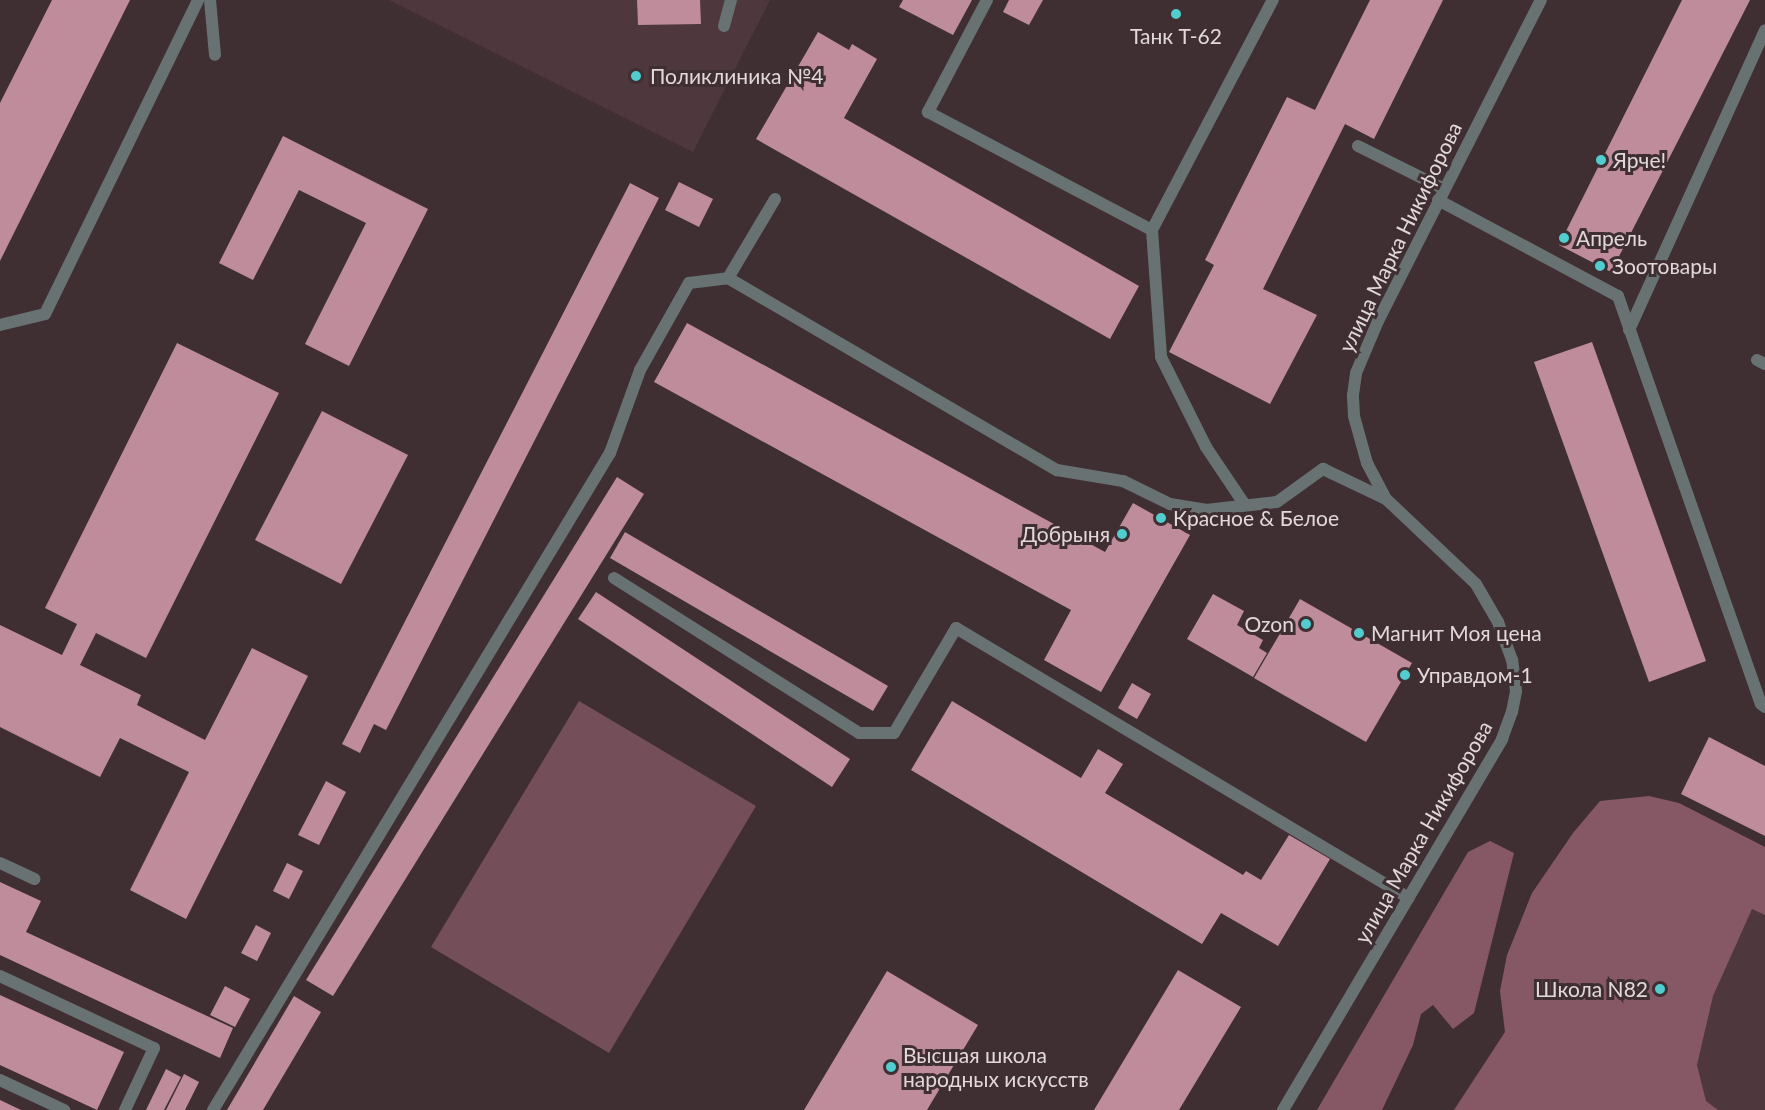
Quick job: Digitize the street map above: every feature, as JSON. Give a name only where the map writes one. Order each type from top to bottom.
[{"type":"street","points":[[0,325],[45,314],[198,0]]},
{"type":"street","points":[[210,0],[215,55]]},
{"type":"street","points":[[724,26],[731,0]]},
{"type":"street","points":[[987,0],[928,112],[1152,230]]},
{"type":"street","points":[[1245,505],[1206,447],[1161,357],[1152,230],[1273,0]]},
{"type":"street","name":"улица Марка Никифорова","points":[[1283,1110],[1502,738],[1516,692],[1512,660],[1498,622],[1476,584],[1386,499],[1367,463],[1354,416],[1356,373],[1441,195],[1541,0]]},
{"type":"street","points":[[1629,330],[1763,39]]},
{"type":"street","points":[[1358,146],[1618,296],[1761,704],[1765,707]]},
{"type":"street","points":[[728,278],[775,199]]},
{"type":"street","points":[[213,1110],[610,453],[640,370],[689,283],[728,278],[1057,470],[1123,481],[1170,504],[1206,510],[1277,502],[1323,469],[1386,499]]},
{"type":"street","points":[[614,578],[859,733],[894,733],[956,628],[1409,897]]},
{"type":"street","points":[[0,863],[35,879]]},
{"type":"street","points":[[0,976],[154,1048],[125,1110]]},
{"type":"street","points":[[0,1080],[64,1110]]},
{"type":"shaded area","name":"Поликлиника №4","points":[[389,0],[770,0],[693,152]]},
{"type":"shaded area","points":[[579,701],[756,806],[609,1053],[431,947]]},
{"type":"shaded area","name":"Школа N82","points":[[1649,796],[1679,803],[1765,847],[1765,915],[1752,909],[1713,996],[1697,1065],[1706,1101],[1718,1110],[1454,1110],[1505,1032],[1500,991],[1507,955],[1532,893],[1573,833],[1600,801]]},
{"type":"shaded area","points":[[1490,841],[1514,853],[1474,1013],[1453,1029],[1433,1005],[1421,1014],[1413,1045],[1382,1110],[1317,1110],[1468,852]]},
{"type":"shaded area","name":"Школа N82","points":[[1765,867],[1765,1110],[1477,1110]]},
{"type":"building","points":[[52,0],[130,0],[0,261],[0,103]]},
{"type":"building","points":[[637,0],[700,0],[701,24],[638,25]]},
{"type":"building","points":[[903,0],[972,0],[953,35],[899,7]]},
{"type":"building","points":[[1009,0],[1043,0],[1029,25],[1003,12]]},
{"type":"building","points":[[1370,0],[1443,0],[1374,139],[1345,124],[1263,289],[1317,315],[1270,404],[1169,352],[1214,265],[1205,260],[1287,97],[1315,110]]},
{"type":"building","points":[[1682,0],[1750,0],[1611,272],[1559,245]]},
{"type":"building","points":[[818,32],[849,50],[852,44],[877,59],[844,118],[1139,286],[1110,339],[756,139]]},
{"type":"building","points":[[283,136],[428,209],[349,366],[305,344],[366,223],[299,190],[253,280],[219,263]]},
{"type":"building","points":[[679,182],[713,199],[699,227],[665,210]]},
{"type":"building","points":[[630,183],[659,198],[386,730],[374,724],[360,753],[342,744]]},
{"type":"building","points":[[687,323],[1105,552],[1133,503],[1190,535],[1101,692],[1044,660],[1071,610],[654,382]]},
{"type":"building","points":[[1592,342],[1706,661],[1649,682],[1534,362]]},
{"type":"building","points":[[177,343],[279,393],[146,658],[96,633],[80,665],[141,695],[137,705],[205,740],[252,648],[308,676],[186,919],[130,890],[189,772],[120,738],[100,777],[0,727],[0,625],[62,655],[77,624],[45,608]]},
{"type":"building","points":[[322,411],[408,455],[341,584],[255,540]]},
{"type":"building","points":[[617,477],[644,494],[333,996],[306,980]]},
{"type":"building","points":[[625,532],[888,686],[873,711],[610,558]]},
{"type":"building","points":[[596,592],[850,759],[832,787],[578,619]]},
{"type":"building","points":[[1213,594],[1244,611],[1237,625],[1263,640],[1259,648],[1267,653],[1253,677],[1187,639]]},
{"type":"building","points":[[1300,599],[1412,663],[1366,742],[1254,678]]},
{"type":"building","points":[[1132,683],[1151,694],[1137,719],[1118,708]]},
{"type":"building","points":[[952,701],[1081,778],[1098,749],[1123,764],[1105,793],[1243,875],[1246,871],[1261,880],[1289,835],[1330,859],[1278,946],[1221,913],[1202,944],[911,770]]},
{"type":"building","points":[[1709,737],[1765,766],[1765,836],[1681,794]]},
{"type":"building","points":[[326,781],[346,792],[319,845],[298,835]]},
{"type":"building","points":[[287,863],[303,871],[289,899],[273,891]]},
{"type":"building","points":[[0,882],[41,901],[26,932],[233,1028],[220,1058],[0,955]]},
{"type":"building","points":[[256,925],[271,933],[257,961],[241,953]]},
{"type":"building","points":[[1178,970],[1241,1007],[1179,1110],[1094,1110]]},
{"type":"building","name":"Высшая школа народных искусств","points":[[887,971],[978,1025],[927,1110],[804,1110]]},
{"type":"building","points":[[225,986],[250,999],[235,1027],[210,1015]]},
{"type":"building","points":[[0,995],[124,1052],[97,1110],[0,1065]]},
{"type":"building","points":[[294,996],[321,1012],[263,1110],[227,1110]]},
{"type":"building","points":[[166,1069],[181,1077],[164,1110],[146,1110]]},
{"type":"building","points":[[184,1074],[199,1082],[185,1110],[166,1110]]},
{"type":"building","points":[[0,1100],[21,1110],[0,1110]]},
{"type":"place","name":"Танк Т-62","points":[[1176,14]]},
{"type":"place","name":"Поликлиника №4","points":[[636,76]]},
{"type":"place","name":"Ярче!","points":[[1601,160]]},
{"type":"place","name":"Апрель","points":[[1564,238]]},
{"type":"place","name":"Зоотовары","points":[[1600,266]]},
{"type":"place","name":"Красное & Белое","points":[[1161,518]]},
{"type":"place","name":"Добрыня","points":[[1122,534]]},
{"type":"place","name":"Ozon","points":[[1306,624]]},
{"type":"place","name":"Магнит Моя цена","points":[[1359,633]]},
{"type":"place","name":"Управдом-1","points":[[1405,675]]},
{"type":"place","name":"Школа N82","points":[[1660,989]]},
{"type":"place","name":"Высшая школа народных искусств","points":[[891,1067]]}]
